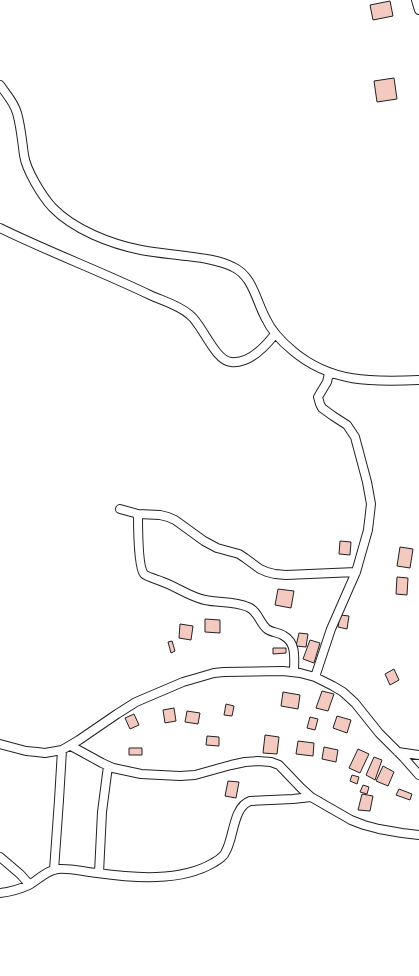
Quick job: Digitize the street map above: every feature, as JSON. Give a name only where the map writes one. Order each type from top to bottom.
[{"type":"street","points":[[416,0],[419,10]]},
{"type":"street","points":[[0,85],[14,105],[17,113],[22,131],[24,156],[29,169],[46,199],[59,214],[82,229],[98,237],[141,250],[208,259],[234,267],[245,275],[266,319],[275,334],[310,364],[329,373],[360,380],[419,380]]},
{"type":"street","points":[[0,228],[116,279],[191,315],[213,349],[224,360],[229,362],[240,362],[249,358],[268,343],[275,334]]},
{"type":"street","points":[[315,677],[331,629],[356,572],[368,530],[371,504],[367,482],[355,437],[347,425],[322,408],[320,404],[318,397],[327,382],[329,373]]},
{"type":"street","points":[[120,508],[138,514],[160,515],[175,520],[204,542],[217,548],[239,554],[260,569],[267,572],[286,575],[356,572]]},
{"type":"street","points":[[138,514],[140,563],[143,573],[146,576],[166,582],[204,600],[232,603],[254,610],[267,629],[283,635],[291,643],[294,653],[294,672]]},
{"type":"street","points":[[0,744],[31,752],[45,753],[62,750],[71,746],[136,702],[183,682],[224,672],[294,672],[315,677],[343,692],[419,775]]},
{"type":"street","points":[[71,746],[108,766],[141,774],[180,776],[195,775],[245,762],[271,762],[279,765],[312,797],[344,816],[364,825],[379,829],[419,835]]},
{"type":"street","points":[[54,870],[62,750]]},
{"type":"street","points":[[398,752],[419,755]]},
{"type":"street","points":[[99,874],[102,812],[108,766]]},
{"type":"street","points":[[0,893],[20,889],[54,870],[60,869],[116,876],[164,876],[180,875],[202,869],[221,858],[226,852],[237,816],[245,803],[259,800],[312,797]]},
{"type":"street","points":[[0,858],[20,874],[29,884]]},
{"type":"building","points":[[390,1],[393,16],[373,20],[370,5]]},
{"type":"building","points":[[394,78],[397,99],[377,102],[374,81]]},
{"type":"building","points":[[340,541],[351,542],[350,555],[339,554]]},
{"type":"building","points":[[400,547],[413,549],[410,568],[397,566]]},
{"type":"building","points":[[397,577],[408,578],[407,595],[396,594]]},
{"type":"building","points":[[278,589],[294,591],[291,608],[275,605]]},
{"type":"building","points":[[340,615],[349,616],[347,629],[338,627]]},
{"type":"building","points":[[205,619],[220,620],[220,633],[205,632]]},
{"type":"building","points":[[180,624],[193,626],[191,640],[179,638]]},
{"type":"building","points":[[299,633],[308,634],[306,647],[296,646]]},
{"type":"building","points":[[310,640],[320,643],[314,663],[303,659]]},
{"type":"building","points":[[172,641],[175,651],[171,653],[168,642]]},
{"type":"building","points":[[273,648],[286,648],[286,653],[273,654]]},
{"type":"building","points":[[394,669],[399,680],[390,685],[385,674]]},
{"type":"building","points":[[322,691],[334,694],[328,711],[316,708]]},
{"type":"building","points":[[283,692],[300,695],[298,709],[281,706]]},
{"type":"building","points":[[226,704],[234,706],[232,716],[224,715]]},
{"type":"building","points":[[174,708],[176,721],[165,723],[163,710]]},
{"type":"building","points":[[187,711],[200,713],[198,724],[185,722]]},
{"type":"building","points":[[134,714],[139,725],[130,729],[125,718]]},
{"type":"building","points":[[337,716],[351,720],[347,733],[333,728]]},
{"type":"building","points":[[310,717],[318,719],[315,730],[307,728]]},
{"type":"building","points":[[265,735],[279,737],[277,754],[263,753]]},
{"type":"building","points":[[207,736],[219,737],[219,746],[206,745]]},
{"type":"building","points":[[298,741],[314,743],[313,756],[296,754]]},
{"type":"building","points":[[324,747],[338,750],[336,762],[322,759]]},
{"type":"building","points":[[129,748],[142,748],[142,755],[129,755]]},
{"type":"building","points":[[358,749],[369,754],[360,773],[349,768]]},
{"type":"building","points":[[374,757],[382,760],[375,780],[366,775]]},
{"type":"building","points":[[383,766],[394,772],[388,786],[376,781]]},
{"type":"building","points":[[352,775],[359,777],[357,784],[350,781]]},
{"type":"building","points":[[228,781],[239,782],[236,798],[225,796]]},
{"type":"building","points":[[363,785],[369,787],[367,794],[360,792]]},
{"type":"building","points":[[399,789],[412,794],[410,800],[396,795]]},
{"type":"building","points":[[362,794],[373,796],[370,811],[358,810]]}]
